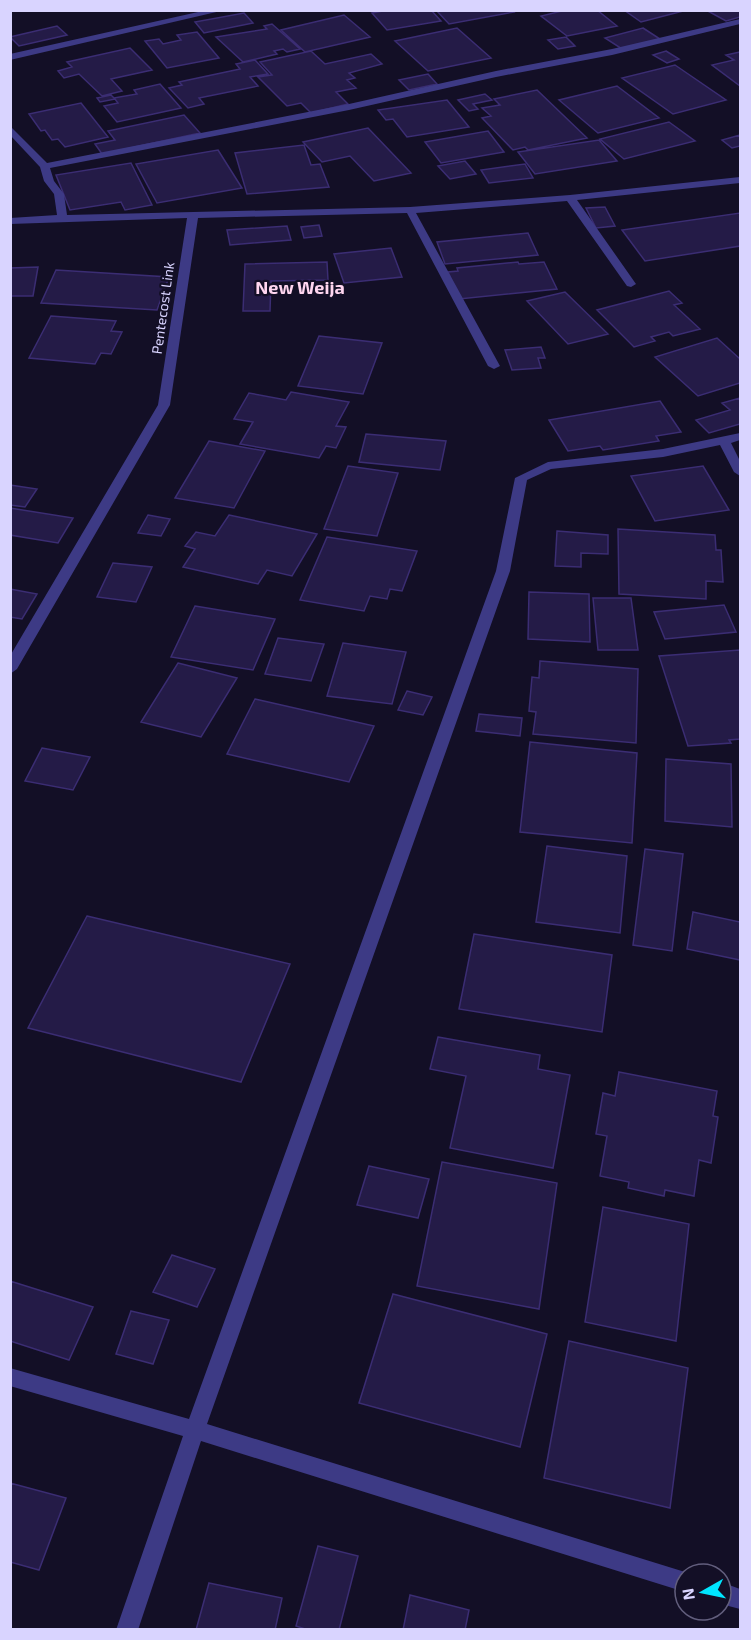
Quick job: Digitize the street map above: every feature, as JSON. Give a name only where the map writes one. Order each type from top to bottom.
[{"type":"street","points":[[10,57],[221,10]]},
{"type":"street","points":[[45,166],[349,107],[496,74],[612,52],[741,22]]},
{"type":"street","points":[[10,129],[45,166],[49,181],[58,195],[62,218]]},
{"type":"street","points":[[10,221],[410,210],[570,198],[741,180]]},
{"type":"street","points":[[570,198],[631,284]]},
{"type":"street","points":[[410,210],[494,366]]},
{"type":"street","name":"Pentecost Link","points":[[10,669],[164,405],[192,215]]},
{"type":"street","points":[[127,1629],[195,1430],[503,571],[521,478],[548,466],[663,453],[741,437]]},
{"type":"street","points":[[724,441],[741,472]]},
{"type":"street","points":[[10,1377],[195,1430],[673,1578]]},
{"type":"building","points":[[388,10],[431,10],[441,21],[387,30],[372,13]]},
{"type":"building","points":[[436,10],[512,10],[514,12],[449,24]]},
{"type":"building","points":[[566,10],[597,10],[617,26],[567,36],[541,16]]},
{"type":"building","points":[[624,10],[687,10],[641,22]]},
{"type":"building","points":[[706,10],[740,10],[740,17],[726,21]]},
{"type":"building","points":[[244,13],[253,23],[204,33],[195,22]]},
{"type":"building","points":[[344,15],[370,37],[305,52],[281,30]]},
{"type":"building","points":[[272,24],[300,49],[287,52],[283,49],[274,51],[277,54],[243,62],[216,37],[267,29],[264,26]]},
{"type":"building","points":[[57,26],[67,35],[19,46],[10,37]]},
{"type":"building","points":[[457,28],[491,58],[428,71],[395,41]]},
{"type":"building","points":[[643,28],[660,39],[622,49],[605,38]]},
{"type":"building","points":[[197,32],[219,58],[167,68],[145,41],[159,39],[163,44],[181,40],[177,35]]},
{"type":"building","points":[[566,37],[575,46],[558,49],[548,40]]},
{"type":"building","points":[[130,48],[152,70],[111,79],[122,91],[102,96],[79,74],[64,78],[58,71],[72,67],[67,62]]},
{"type":"building","points":[[311,51],[325,64],[371,54],[382,64],[349,73],[355,78],[347,80],[356,88],[336,92],[348,104],[311,113],[301,103],[287,106],[258,77],[272,75],[260,62]]},
{"type":"building","points":[[666,51],[679,59],[667,63],[653,55]]},
{"type":"building","points":[[740,52],[740,86],[712,65],[734,60],[726,55]]},
{"type":"building","points":[[255,60],[268,74],[250,77],[258,86],[199,98],[204,104],[188,108],[169,88],[182,85],[179,82],[240,69],[236,64]]},
{"type":"building","points":[[675,65],[726,100],[673,114],[622,78]]},
{"type":"building","points":[[428,74],[437,84],[409,90],[399,80]]},
{"type":"building","points":[[160,84],[181,108],[117,122],[104,106],[118,103],[115,99],[100,102],[97,98],[137,94],[134,90]]},
{"type":"building","points":[[617,86],[659,118],[598,133],[559,100]]},
{"type":"building","points":[[537,90],[587,138],[528,150],[525,147],[513,150],[482,118],[491,116],[482,108],[500,105],[494,99]]},
{"type":"building","points":[[485,94],[492,100],[473,104],[478,109],[469,111],[458,100]]},
{"type":"building","points":[[447,100],[469,127],[407,137],[393,119],[386,120],[378,110]]},
{"type":"building","points":[[81,103],[108,137],[65,147],[58,139],[52,140],[45,130],[41,131],[29,114]]},
{"type":"building","points":[[184,115],[200,133],[102,154],[95,144],[115,140],[108,131]]},
{"type":"building","points":[[669,122],[695,141],[624,159],[600,139]]},
{"type":"building","points":[[368,128],[411,173],[374,181],[350,156],[322,162],[303,142]]},
{"type":"building","points":[[488,131],[504,152],[441,163],[425,142]]},
{"type":"building","points":[[740,135],[740,146],[732,148],[722,140]]},
{"type":"building","points":[[599,140],[617,161],[535,174],[518,152]]},
{"type":"building","points":[[304,145],[311,165],[320,164],[329,187],[247,194],[235,153]]},
{"type":"building","points":[[218,150],[242,188],[157,203],[136,164]]},
{"type":"building","points":[[465,161],[476,174],[450,179],[438,166]]},
{"type":"building","points":[[131,163],[152,205],[125,210],[121,202],[70,210],[56,175]]},
{"type":"building","points":[[525,164],[533,178],[489,183],[481,170]]},
{"type":"building","points":[[605,207],[615,226],[596,228],[586,208]]},
{"type":"building","points":[[740,213],[740,246],[645,261],[622,230]]},
{"type":"building","points":[[319,225],[322,236],[304,238],[301,227]]},
{"type":"building","points":[[287,226],[291,240],[230,245],[227,230]]},
{"type":"building","points":[[528,233],[538,255],[445,264],[437,242]]},
{"type":"building","points":[[391,248],[402,277],[344,283],[334,254]]},
{"type":"building","points":[[327,262],[328,280],[271,281],[270,311],[243,311],[245,264]]},
{"type":"building","points":[[518,262],[519,264],[544,262],[557,289],[459,299],[448,272],[458,271],[457,268]]},
{"type":"building","points":[[38,267],[33,296],[10,296],[10,268]]},
{"type":"building","points":[[56,270],[169,277],[157,310],[41,303]]},
{"type":"building","points":[[669,291],[682,303],[674,305],[700,329],[673,336],[669,332],[651,337],[655,341],[634,347],[597,310]]},
{"type":"building","points":[[565,292],[608,334],[568,344],[527,301]]},
{"type":"building","points":[[51,316],[116,321],[111,331],[122,332],[111,354],[101,353],[95,364],[29,358]]},
{"type":"building","points":[[319,336],[382,343],[363,394],[298,386]]},
{"type":"building","points":[[717,338],[740,359],[740,383],[698,396],[655,357]]},
{"type":"building","points":[[541,347],[545,358],[538,358],[541,368],[512,370],[505,350]]},
{"type":"building","points":[[291,392],[349,402],[336,426],[346,427],[336,448],[326,446],[319,458],[240,444],[253,422],[234,419],[249,393],[286,400]]},
{"type":"building","points":[[740,398],[740,424],[709,433],[696,420],[730,410],[722,403]]},
{"type":"building","points":[[660,401],[681,432],[656,436],[659,441],[603,450],[600,446],[568,451],[549,420]]},
{"type":"building","points":[[366,434],[446,441],[440,470],[359,462]]},
{"type":"building","points":[[209,441],[265,451],[234,508],[175,498]]},
{"type":"building","points":[[348,466],[398,473],[377,536],[324,529]]},
{"type":"building","points":[[703,466],[729,510],[655,521],[631,476]]},
{"type":"building","points":[[10,485],[37,489],[25,507],[10,505]]},
{"type":"building","points":[[10,508],[73,518],[58,543],[10,535]]},
{"type":"building","points":[[148,515],[170,519],[161,536],[138,533]]},
{"type":"building","points":[[229,515],[317,534],[292,576],[267,570],[258,584],[183,567],[195,549],[185,546],[196,532],[215,536]]},
{"type":"building","points":[[618,529],[715,535],[716,550],[721,550],[723,582],[706,581],[706,599],[619,594]]},
{"type":"building","points":[[557,531],[608,535],[608,554],[581,553],[581,567],[555,566]]},
{"type":"building","points":[[327,537],[417,551],[402,591],[390,589],[387,599],[370,596],[364,611],[300,600]]},
{"type":"building","points":[[113,563],[152,567],[136,602],[97,597]]},
{"type":"building","points":[[10,589],[37,594],[22,619],[10,617]]},
{"type":"building","points":[[529,592],[589,594],[590,642],[528,639]]},
{"type":"building","points":[[593,598],[631,598],[638,650],[598,650]]},
{"type":"building","points":[[724,605],[736,632],[665,639],[654,612]]},
{"type":"building","points":[[195,606],[275,619],[253,670],[171,657]]},
{"type":"building","points":[[278,638],[324,644],[311,681],[265,674]]},
{"type":"building","points":[[343,643],[406,652],[392,704],[327,696]]},
{"type":"building","points":[[740,650],[740,739],[729,740],[731,743],[688,746],[659,656]]},
{"type":"building","points":[[540,661],[638,669],[636,743],[533,734],[536,712],[529,711],[532,677],[539,678]]},
{"type":"building","points":[[178,663],[237,678],[201,737],[141,722]]},
{"type":"building","points":[[407,691],[432,697],[423,715],[398,710]]},
{"type":"building","points":[[255,699],[374,726],[349,782],[227,754]]},
{"type":"building","points":[[479,714],[522,718],[520,736],[476,731]]},
{"type":"building","points":[[530,742],[637,753],[632,843],[520,832]]},
{"type":"building","points":[[42,748],[90,757],[73,790],[25,781]]},
{"type":"building","points":[[666,759],[731,764],[732,827],[665,821]]},
{"type":"building","points":[[547,846],[627,856],[620,933],[536,922]]},
{"type":"building","points":[[645,849],[683,854],[672,951],[633,945]]},
{"type":"building","points":[[693,912],[740,922],[740,960],[687,949]]},
{"type":"building","points":[[87,916],[290,964],[241,1082],[28,1028]]},
{"type":"building","points":[[474,934],[612,955],[602,1032],[459,1009]]},
{"type":"building","points":[[438,1037],[540,1055],[538,1069],[570,1075],[553,1168],[450,1148],[466,1076],[430,1069]]},
{"type":"building","points":[[619,1072],[717,1091],[713,1116],[718,1117],[711,1163],[699,1160],[694,1196],[665,1190],[664,1196],[628,1188],[629,1182],[600,1176],[607,1136],[596,1134],[603,1093],[615,1096]]},
{"type":"building","points":[[442,1162],[557,1183],[539,1309],[417,1286]]},
{"type":"building","points":[[369,1166],[429,1179],[418,1218],[357,1205]]},
{"type":"building","points":[[603,1207],[689,1224],[676,1341],[585,1322]]},
{"type":"building","points":[[172,1255],[215,1269],[197,1307],[153,1292]]},
{"type":"building","points":[[10,1281],[93,1307],[69,1360],[10,1341]]},
{"type":"building","points":[[393,1294],[547,1334],[520,1447],[359,1403]]},
{"type":"building","points":[[131,1311],[169,1320],[153,1364],[116,1354]]},
{"type":"building","points":[[569,1341],[688,1368],[670,1508],[544,1478]]},
{"type":"building","points":[[10,1483],[66,1498],[39,1570],[10,1562]]},
{"type":"building","points":[[318,1546],[358,1556],[339,1630],[308,1630],[296,1626]]},
{"type":"building","points":[[209,1583],[282,1598],[275,1630],[196,1630]]},
{"type":"building","points":[[410,1595],[469,1610],[465,1630],[403,1630]]},
{"type":"district","name":"New Weija","points":[[300,288]]}]
